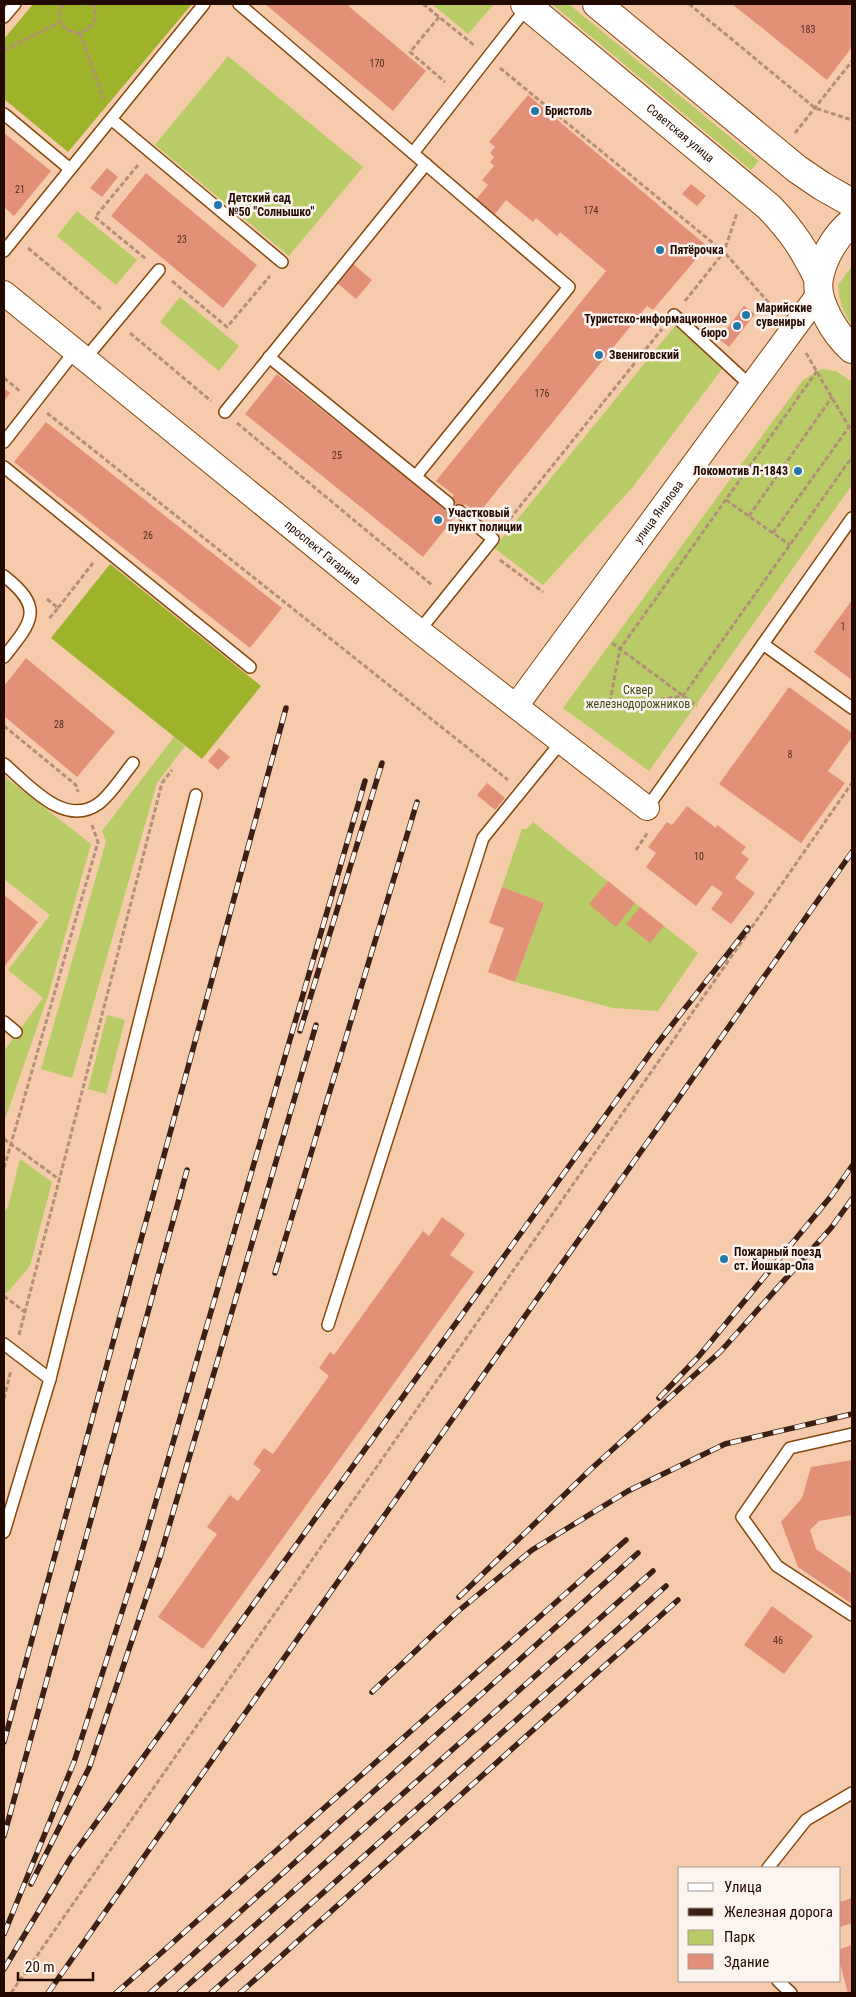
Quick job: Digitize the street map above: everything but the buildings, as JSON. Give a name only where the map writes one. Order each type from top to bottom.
[{"type":"main road","points":[[597,4],[797,169],[852,203]]},
{"type":"main road","name":"Советская улица","points":[[526,5],[770,207],[805,251],[819,286],[828,320],[852,349]]},
{"type":"main road","points":[[819,286],[830,248],[844,228],[852,222]]},
{"type":"street","name":"улица Яналова","points":[[516,706],[750,386],[819,286]]},
{"type":"street","name":"проспект Гагарина","points":[[4,293],[419,631],[647,808]]},
{"type":"lane","points":[[4,17],[15,4]]},
{"type":"lane","points":[[4,250],[204,4]]},
{"type":"lane","points":[[239,4],[569,287],[416,476]]},
{"type":"lane","points":[[413,153],[460,94],[526,5]]},
{"type":"lane","points":[[4,114],[70,169]]},
{"type":"lane","points":[[111,119],[282,262]]},
{"type":"lane","points":[[225,412],[426,164]]},
{"type":"lane","points":[[4,442],[35,403],[159,270]]},
{"type":"lane","points":[[674,315],[750,386]]},
{"type":"lane","points":[[269,357],[448,503]]},
{"type":"lane","points":[[4,467],[250,666]]},
{"type":"lane","points":[[419,631],[493,539],[459,511]]},
{"type":"lane","points":[[647,808],[852,518]]},
{"type":"lane","points":[[4,576],[26,596],[30,609],[29,622],[23,633],[4,657]]},
{"type":"lane","points":[[763,644],[852,708]]},
{"type":"lane","points":[[328,1325],[483,838],[562,741]]},
{"type":"lane","points":[[4,764],[54,806],[77,812],[86,811],[99,804],[133,763]]},
{"type":"lane","points":[[4,1532],[50,1379],[196,795]]},
{"type":"lane","points":[[4,1022],[16,1032]]},
{"type":"lane","points":[[4,1344],[50,1379]]},
{"type":"lane","points":[[852,1434],[790,1448],[742,1517],[777,1566],[852,1615]]},
{"type":"lane","points":[[769,1867],[806,1820],[852,1793]]},
{"type":"lane","points":[[779,1982],[791,1993]]},
{"type":"path","points":[[63,4],[60,9],[60,22],[68,31],[80,33],[92,27],[95,21],[92,4]]},
{"type":"path","points":[[423,4],[724,252]]},
{"type":"path","points":[[689,4],[815,108],[852,120]]},
{"type":"path","points":[[439,17],[410,52],[460,94]]},
{"type":"path","points":[[4,50],[60,22]]},
{"type":"path","points":[[80,33],[111,119]]},
{"type":"path","points":[[792,138],[852,61]]},
{"type":"path","points":[[149,151],[95,217],[228,327],[282,262]]},
{"type":"path","points":[[493,539],[724,252],[739,207]]},
{"type":"path","points":[[817,371],[620,649],[609,706],[683,696],[852,457]]},
{"type":"path","points":[[4,378],[521,790]]},
{"type":"path","points":[[749,516],[832,397]]},
{"type":"path","points":[[773,534],[849,427]]},
{"type":"path","points":[[726,500],[790,545]]},
{"type":"path","points":[[58,608],[105,549]]},
{"type":"path","points":[[485,549],[543,592]]},
{"type":"path","points":[[612,643],[697,706]]},
{"type":"path","points":[[4,726],[76,785]]},
{"type":"path","points":[[4,1399],[162,783],[172,770]]},
{"type":"path","points":[[11,1993],[852,783]]},
{"type":"path","points":[[4,1168],[98,842]]},
{"type":"path","points":[[4,1139],[60,1180]]},
{"type":"path","points":[[4,1296],[25,1312]]},
{"type":"green space","points":[[33,4],[192,4],[68,152],[4,99],[4,39]]},
{"type":"green space","points":[[432,4],[494,4],[468,34]]},
{"type":"green space","points":[[552,4],[569,4],[759,161],[751,170]]},
{"type":"green space","points":[[228,56],[363,167],[289,256],[155,145]]},
{"type":"green space","points":[[77,211],[137,260],[116,285],[57,236]]},
{"type":"green space","points":[[852,266],[852,325],[842,306],[838,285]]},
{"type":"green space","points":[[180,297],[239,346],[219,371],[160,322]]},
{"type":"green space","points":[[675,326],[722,369],[632,488],[543,585],[494,548]]},
{"type":"green space","name":"Сквер железнодорожников","points":[[821,369],[836,371],[852,382],[852,485],[649,771],[563,708],[803,380]]},
{"type":"green space","points":[[110,564],[261,686],[202,759],[51,638]]},
{"type":"green space","points":[[174,737],[185,746],[157,783],[72,1078],[41,1069],[106,842],[102,831]]},
{"type":"green space","points":[[4,776],[91,844],[48,996],[4,1122],[4,1051],[43,998],[8,970],[50,915],[4,879]]},
{"type":"green space","points":[[533,822],[698,953],[658,1011],[613,1008],[515,982],[544,903],[502,887],[522,829],[527,829]]},
{"type":"green space","points":[[107,1015],[125,1020],[106,1094],[88,1089]]},
{"type":"green space","points":[[20,1159],[52,1182],[30,1266],[7,1293],[4,1291],[4,1212],[8,1207]]},
{"type":"railway","points":[[4,1742],[286,708]]},
{"type":"railway","points":[[300,1031],[382,763]]},
{"type":"railway","points":[[4,1934],[74,1762],[143,1546],[365,781]]},
{"type":"railway","points":[[275,1273],[417,802]]},
{"type":"railway","points":[[48,1993],[852,852]]},
{"type":"railway","points":[[4,1969],[70,1859],[657,1044],[748,928]]},
{"type":"railway","points":[[31,1884],[89,1768],[160,1557],[316,1025]]},
{"type":"railway","points":[[659,1398],[699,1356],[832,1195],[852,1166]]},
{"type":"railway","points":[[4,1836],[187,1170]]},
{"type":"railway","points":[[459,1597],[590,1470],[721,1351],[831,1228],[852,1199]]},
{"type":"railway","points":[[372,1692],[456,1613],[532,1550],[628,1491],[725,1444],[852,1414]]},
{"type":"railway","points":[[116,1993],[626,1540]]},
{"type":"railway","points":[[150,1993],[638,1553]]},
{"type":"railway","points":[[179,1993],[653,1571]]},
{"type":"railway","points":[[211,1993],[666,1586]]},
{"type":"railway","points":[[240,1993],[678,1600]]},
{"type":"place","name":"Бристоль","points":[[535,111]]},
{"type":"place","name":"Детский сад №50 \"Солнышко\"","points":[[218,205]]},
{"type":"place","name":"Пятёрочка","points":[[660,250]]},
{"type":"place","name":"Марийские сувениры","points":[[746,315]]},
{"type":"place","name":"Туристско-информационное бюро","points":[[737,326]]},
{"type":"place","name":"Звениговский","points":[[599,355]]},
{"type":"place","name":"Локомотив Л-1843","points":[[798,471]]},
{"type":"place","name":"Участковый пункт полиции","points":[[438,520]]},
{"type":"place","name":"Пожарный поезд ст. Йошкар-Ола","points":[[724,1259]]}]
